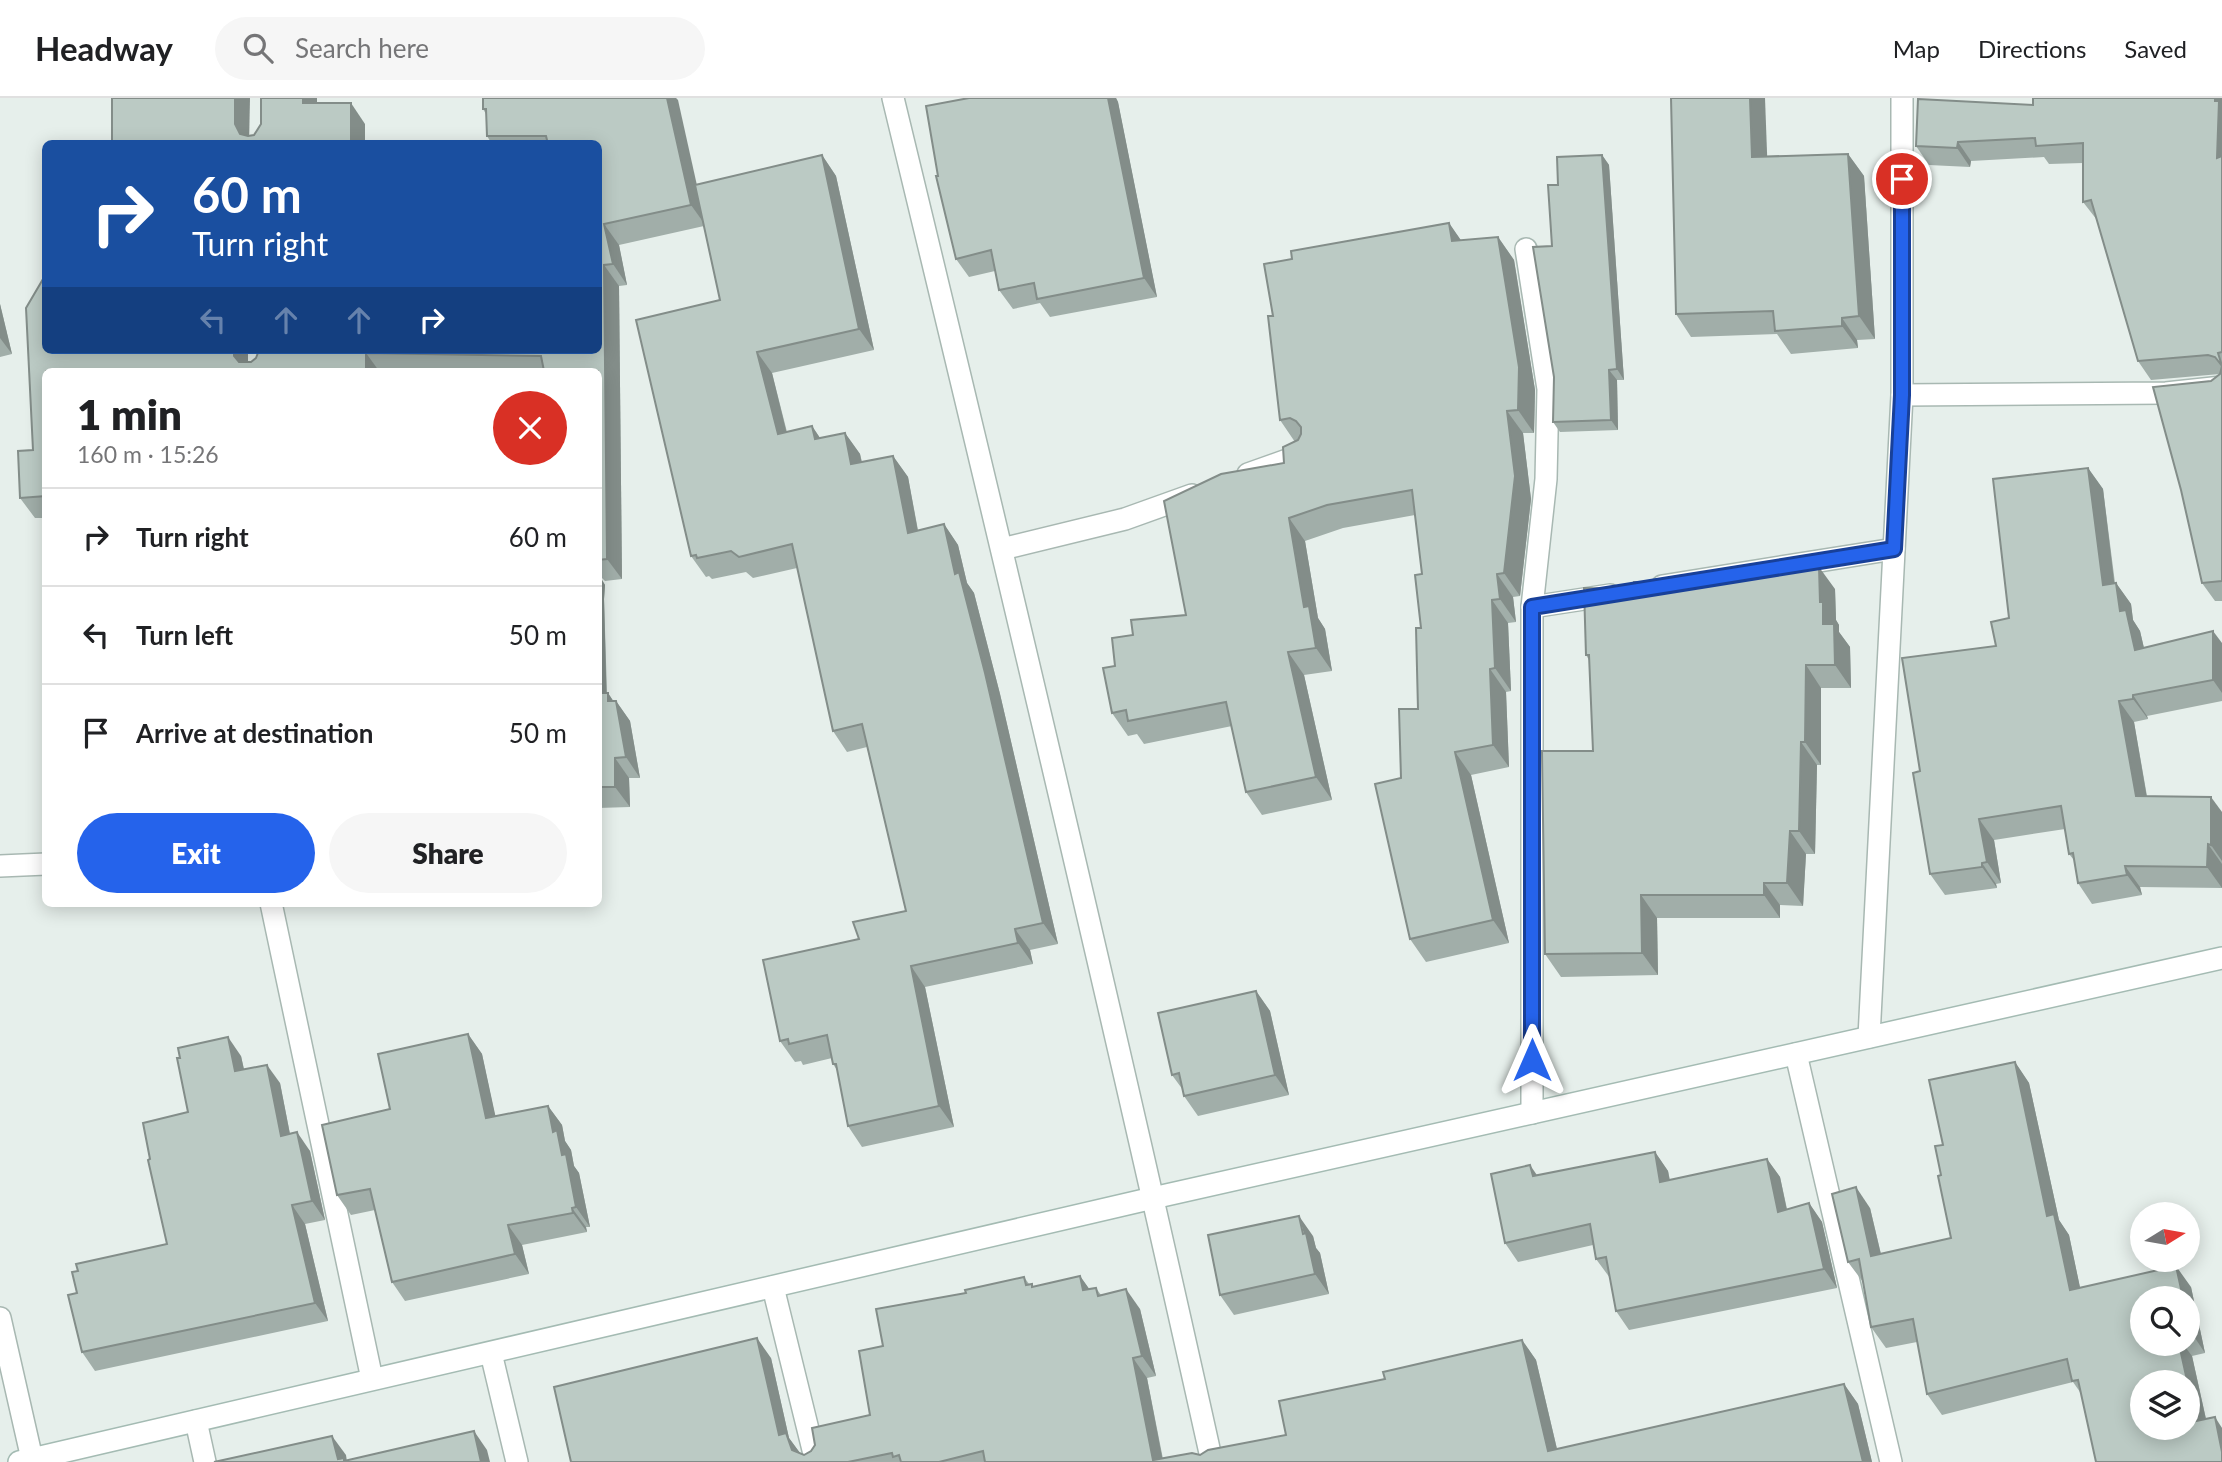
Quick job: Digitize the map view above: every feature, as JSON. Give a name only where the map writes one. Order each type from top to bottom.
[{"type":"street","points":[[893,98],[1002,549],[1212,1462]]},
{"type":"street","points":[[1869,1037],[1902,395],[1902,98]]},
{"type":"street","points":[[1526,249],[1548,389],[1546,479],[1532,607],[1532,1113]]},
{"type":"street","points":[[1902,395],[2166,393],[2222,387]]},
{"type":"street","points":[[1002,549],[1125,519],[1304,454]]},
{"type":"street","points":[[1532,607],[1894,549]]},
{"type":"street","points":[[0,866],[42,864]]},
{"type":"street","points":[[272,907],[372,1379]]},
{"type":"street","points":[[0,1318],[25,1461],[1153,1198],[2222,958]]},
{"type":"street","points":[[1796,1054],[1891,1462]]},
{"type":"street","points":[[773,1287],[816,1462]]},
{"type":"street","points":[[491,1353],[517,1462]]},
{"type":"street","points":[[196,1421],[205,1462]]},
{"type":"building","points":[[112,98],[235,98],[235,124],[240,134],[248,136],[254,135],[261,124],[261,98],[303,98],[303,103],[351,103],[351,140],[112,140]]},
{"type":"building","points":[[483,98],[667,98],[691,205],[604,224],[613,264],[604,265],[607,559],[602,560],[602,368],[543,368],[541,356],[424,354],[602,354],[602,140],[487,136],[486,109],[483,109]]},
{"type":"building","points":[[969,98],[1108,98],[1144,278],[1037,299],[1034,283],[999,290],[991,250],[956,259],[936,176],[926,106]]},
{"type":"building","points":[[1671,98],[1750,98],[1752,157],[1848,154],[1859,316],[1842,318],[1842,326],[1775,331],[1773,311],[1676,314]]},
{"type":"building","points":[[2033,98],[2215,98],[2215,101],[2219,101],[2217,158],[2222,156],[2222,352],[2218,353],[2222,366],[2215,357],[2208,355],[2138,361],[2091,200],[2083,202],[2083,143],[2036,146],[2035,138],[1958,142],[1957,148],[1916,146],[1918,99],[2033,105]]},
{"type":"building","points":[[822,155],[859,329],[757,352],[778,434],[812,426],[815,439],[845,433],[851,464],[893,456],[908,533],[944,524],[955,574],[959,572],[985,673],[1043,923],[1015,929],[1018,943],[911,966],[939,1106],[848,1126],[836,1064],[833,1064],[827,1035],[789,1044],[788,1039],[780,1041],[763,960],[859,939],[853,922],[906,911],[862,724],[833,731],[792,544],[739,557],[731,551],[697,558],[696,555],[691,556],[636,320],[720,300],[695,185]]},
{"type":"building","points":[[1602,155],[1617,369],[1609,370],[1611,420],[1553,422],[1554,377],[1533,247],[1552,246],[1548,185],[1558,185],[1557,157]]},
{"type":"building","points":[[1449,223],[1452,241],[1498,237],[1519,367],[1518,410],[1507,411],[1515,476],[1504,573],[1497,574],[1500,599],[1492,600],[1495,668],[1490,669],[1493,745],[1455,752],[1493,920],[1410,939],[1375,784],[1401,778],[1399,709],[1418,709],[1416,628],[1421,628],[1415,575],[1422,574],[1412,490],[1327,505],[1289,518],[1304,607],[1309,606],[1316,648],[1288,652],[1316,777],[1246,792],[1226,702],[1128,721],[1126,710],[1112,713],[1103,668],[1115,666],[1112,638],[1133,635],[1131,620],[1186,615],[1164,501],[1221,474],[1284,463],[1283,447],[1298,440],[1301,434],[1301,427],[1296,421],[1290,418],[1280,420],[1268,316],[1273,316],[1264,264],[1292,259],[1291,251]]},
{"type":"building","points":[[42,281],[42,354],[234,354],[239,362],[251,362],[258,354],[366,354],[366,368],[42,368],[42,496],[20,498],[18,451],[33,450],[26,308]]},
{"type":"building","points":[[2222,366],[2222,581],[2202,583],[2181,490],[2153,387],[2211,381],[2220,374]]},
{"type":"building","points":[[2088,468],[2103,585],[2116,583],[2120,611],[2126,610],[2135,650],[2213,631],[2213,680],[2133,695],[2133,699],[2119,701],[2136,796],[2211,797],[2211,845],[2208,844],[2207,867],[2125,866],[2127,875],[2078,883],[2073,853],[2069,854],[2061,806],[1979,819],[1987,862],[1982,863],[1982,867],[1930,874],[1913,773],[1920,771],[1902,658],[1996,646],[1991,622],[2009,618],[1993,479]]},
{"type":"building","points":[[1735,567],[1819,567],[1823,624],[1834,624],[1835,665],[1806,665],[1805,742],[1801,742],[1799,831],[1790,831],[1787,883],[1764,883],[1764,895],[1641,895],[1642,953],[1545,954],[1542,751],[1593,751],[1584,588],[1635,589],[1634,582],[1735,582]]},
{"type":"building","points":[[602,693],[608,693],[608,701],[616,701],[626,757],[615,758],[615,787],[602,787]]},
{"type":"building","points":[[1256,991],[1275,1075],[1184,1096],[1179,1073],[1172,1075],[1158,1013]]},
{"type":"building","points":[[468,1034],[486,1118],[548,1106],[553,1132],[557,1130],[562,1155],[566,1154],[576,1207],[572,1208],[573,1213],[508,1225],[515,1254],[392,1282],[370,1189],[337,1195],[322,1125],[390,1109],[378,1054]]},
{"type":"building","points":[[228,1037],[235,1071],[267,1065],[281,1136],[297,1132],[312,1201],[292,1205],[315,1303],[82,1352],[68,1295],[77,1293],[72,1272],[78,1271],[76,1264],[167,1244],[148,1160],[150,1159],[143,1123],[188,1112],[177,1058],[180,1058],[178,1048]]},
{"type":"building","points":[[2015,1062],[2047,1216],[2054,1214],[2070,1290],[2150,1272],[2177,1272],[2180,1286],[2130,1286],[2130,1356],[2182,1356],[2184,1370],[2130,1370],[2130,1440],[2200,1440],[2200,1420],[2215,1417],[2222,1462],[2096,1462],[2078,1380],[2072,1381],[2067,1359],[1927,1394],[1913,1319],[1871,1327],[1859,1259],[1848,1262],[1832,1194],[1856,1187],[1871,1256],[1951,1238],[1938,1176],[1941,1175],[1935,1146],[1943,1145],[1929,1080]]},
{"type":"building","points":[[1655,1152],[1660,1182],[1767,1159],[1778,1212],[1809,1203],[1824,1269],[1616,1311],[1606,1257],[1596,1259],[1590,1224],[1505,1243],[1491,1174],[1530,1165],[1533,1176]]},
{"type":"building","points":[[1299,1216],[1303,1234],[1306,1233],[1315,1274],[1220,1295],[1208,1235]]},
{"type":"building","points":[[1080,1276],[1083,1290],[1096,1288],[1098,1296],[1126,1289],[1142,1356],[1133,1358],[1153,1460],[1192,1453],[1200,1455],[1208,1450],[1286,1435],[1279,1401],[1385,1379],[1383,1372],[1522,1340],[1548,1451],[1844,1384],[1863,1462],[985,1462],[983,1451],[939,1462],[901,1462],[899,1455],[893,1457],[892,1453],[848,1462],[571,1462],[554,1387],[757,1338],[779,1435],[786,1433],[792,1450],[804,1455],[815,1445],[812,1428],[870,1415],[859,1351],[883,1346],[876,1309],[966,1293],[965,1290],[1024,1277],[1026,1285],[1032,1284],[1032,1287]]},
{"type":"building","points":[[474,1431],[481,1462],[214,1462],[332,1436],[338,1459],[344,1458],[344,1461]]},
{"type":"route","points":[[1532,1060],[1532,607],[1894,549],[1902,395],[1902,179]]}]
